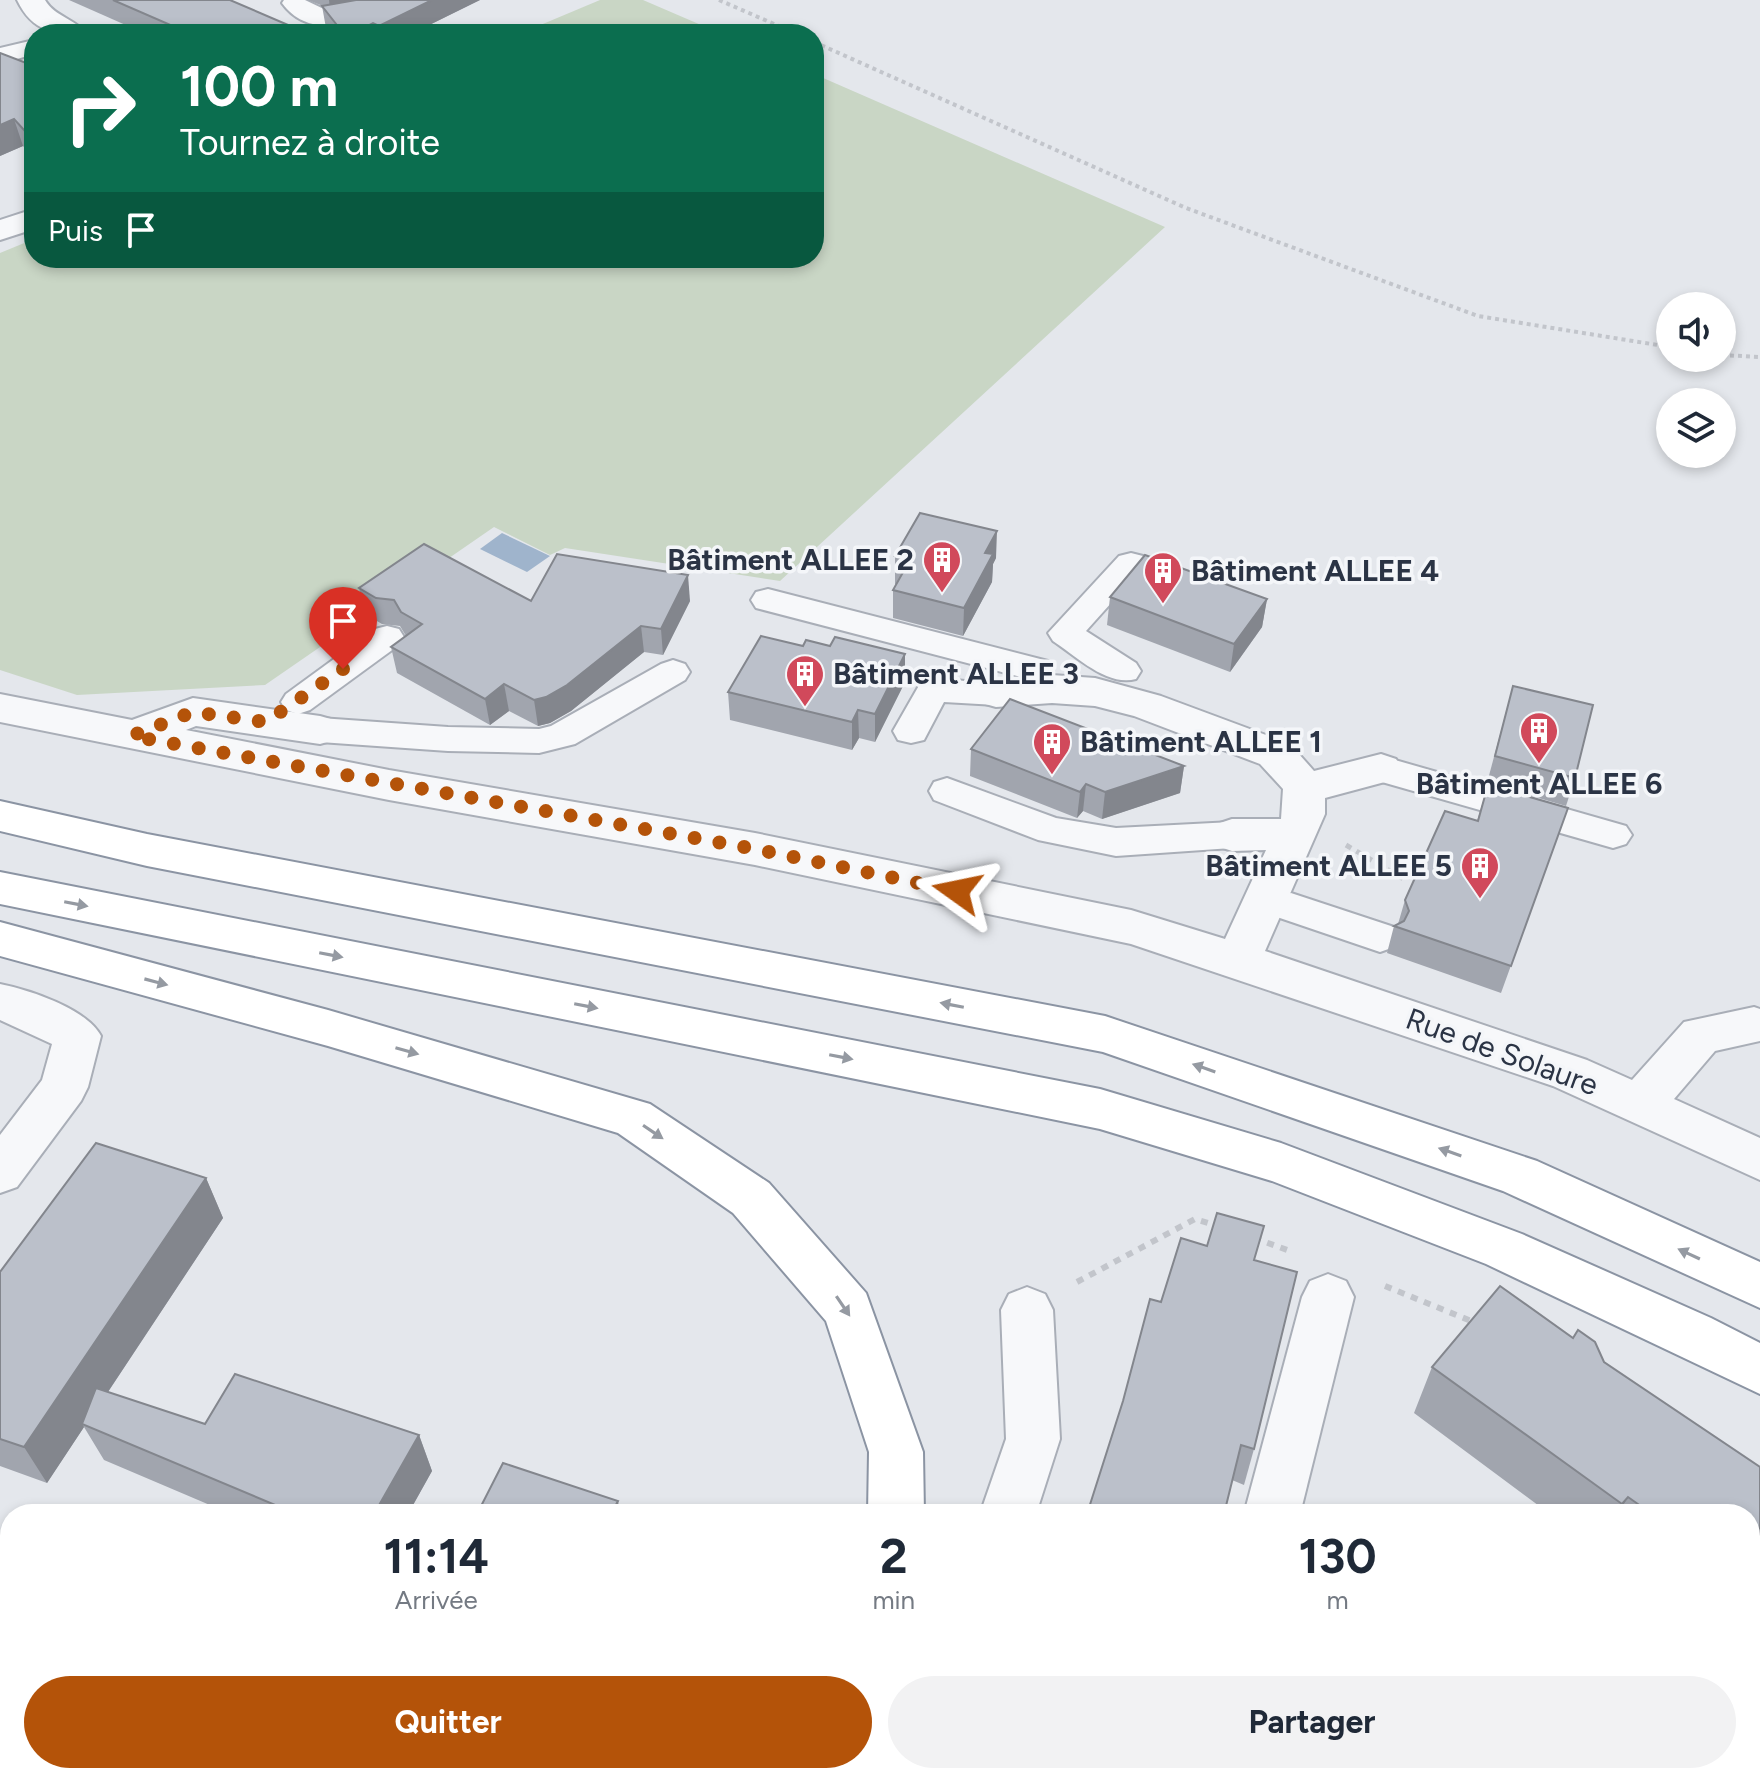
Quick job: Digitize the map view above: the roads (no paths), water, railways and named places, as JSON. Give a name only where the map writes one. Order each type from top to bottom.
[{"type":"highway","points":[[0,816],[147,850],[1105,1034],[1520,1176],[1760,1286]]},
{"type":"highway","points":[[0,888],[1100,1109],[1281,1163],[1504,1249],[1692,1334],[1760,1370]]},
{"type":"highway","points":[[0,939],[328,1028],[633,1118],[751,1198],[848,1309],[896,1452],[896,1504]]},
{"type":"street","points":[[31,0],[33,6],[56,24]]},
{"type":"street","points":[[0,231],[24,222]]},
{"type":"street","points":[[1124,671],[1147,706]]},
{"type":"street","points":[[996,693],[1044,679],[1095,692],[1147,706],[1275,754],[1293,771],[1306,816],[1278,903],[1238,960]]},
{"type":"street","name":"Rue de Solaure","points":[[0,708],[131,736],[755,849],[1131,927],[1238,960],[1570,1073],[1760,1160]]},
{"type":"street","points":[[131,736],[193,712],[295,718]]},
{"type":"street","points":[[1232,835],[1306,816],[1381,769]]},
{"type":"street","points":[[0,1002],[20,1006],[78,1036],[64,1087],[0,1172]]},
{"type":"street","points":[[1640,1104],[1701,1035],[1758,1035]]},
{"type":"street","points":[[1275,1504],[1333,1282]]},
{"type":"street","points":[[1011,1504],[1033,1439],[1027,1310]]},
{"type":"lane","points":[[294,3],[303,11],[326,20],[342,20],[390,0]]},
{"type":"lane","points":[[0,57],[24,48]]},
{"type":"lane","points":[[1124,671],[1065,633],[1131,563]]},
{"type":"lane","points":[[768,600],[1044,679]]},
{"type":"lane","points":[[295,718],[387,637]]},
{"type":"lane","points":[[295,718],[448,739],[539,741],[562,735],[673,672]]},
{"type":"lane","points":[[911,731],[933,690],[996,693]]},
{"type":"lane","points":[[1381,769],[1613,835]]},
{"type":"lane","points":[[947,791],[1051,831],[1116,842],[1232,835]]},
{"type":"lane","points":[[1278,903],[1380,937]]},
{"type":"water","points":[[502,533],[550,556],[527,572],[480,549]]},
{"type":"place","name":"Bâtiment ALLEE 2","points":[[942,594]]},
{"type":"place","name":"Bâtiment ALLEE 4","points":[[1163,605]]},
{"type":"place","name":"Bâtiment ALLEE 3","points":[[805,708]]},
{"type":"place","name":"Bâtiment ALLEE 6","points":[[1539,765]]},
{"type":"place","name":"Bâtiment ALLEE 1","points":[[1052,776]]},
{"type":"place","name":"Bâtiment ALLEE 5","points":[[1480,900]]}]
